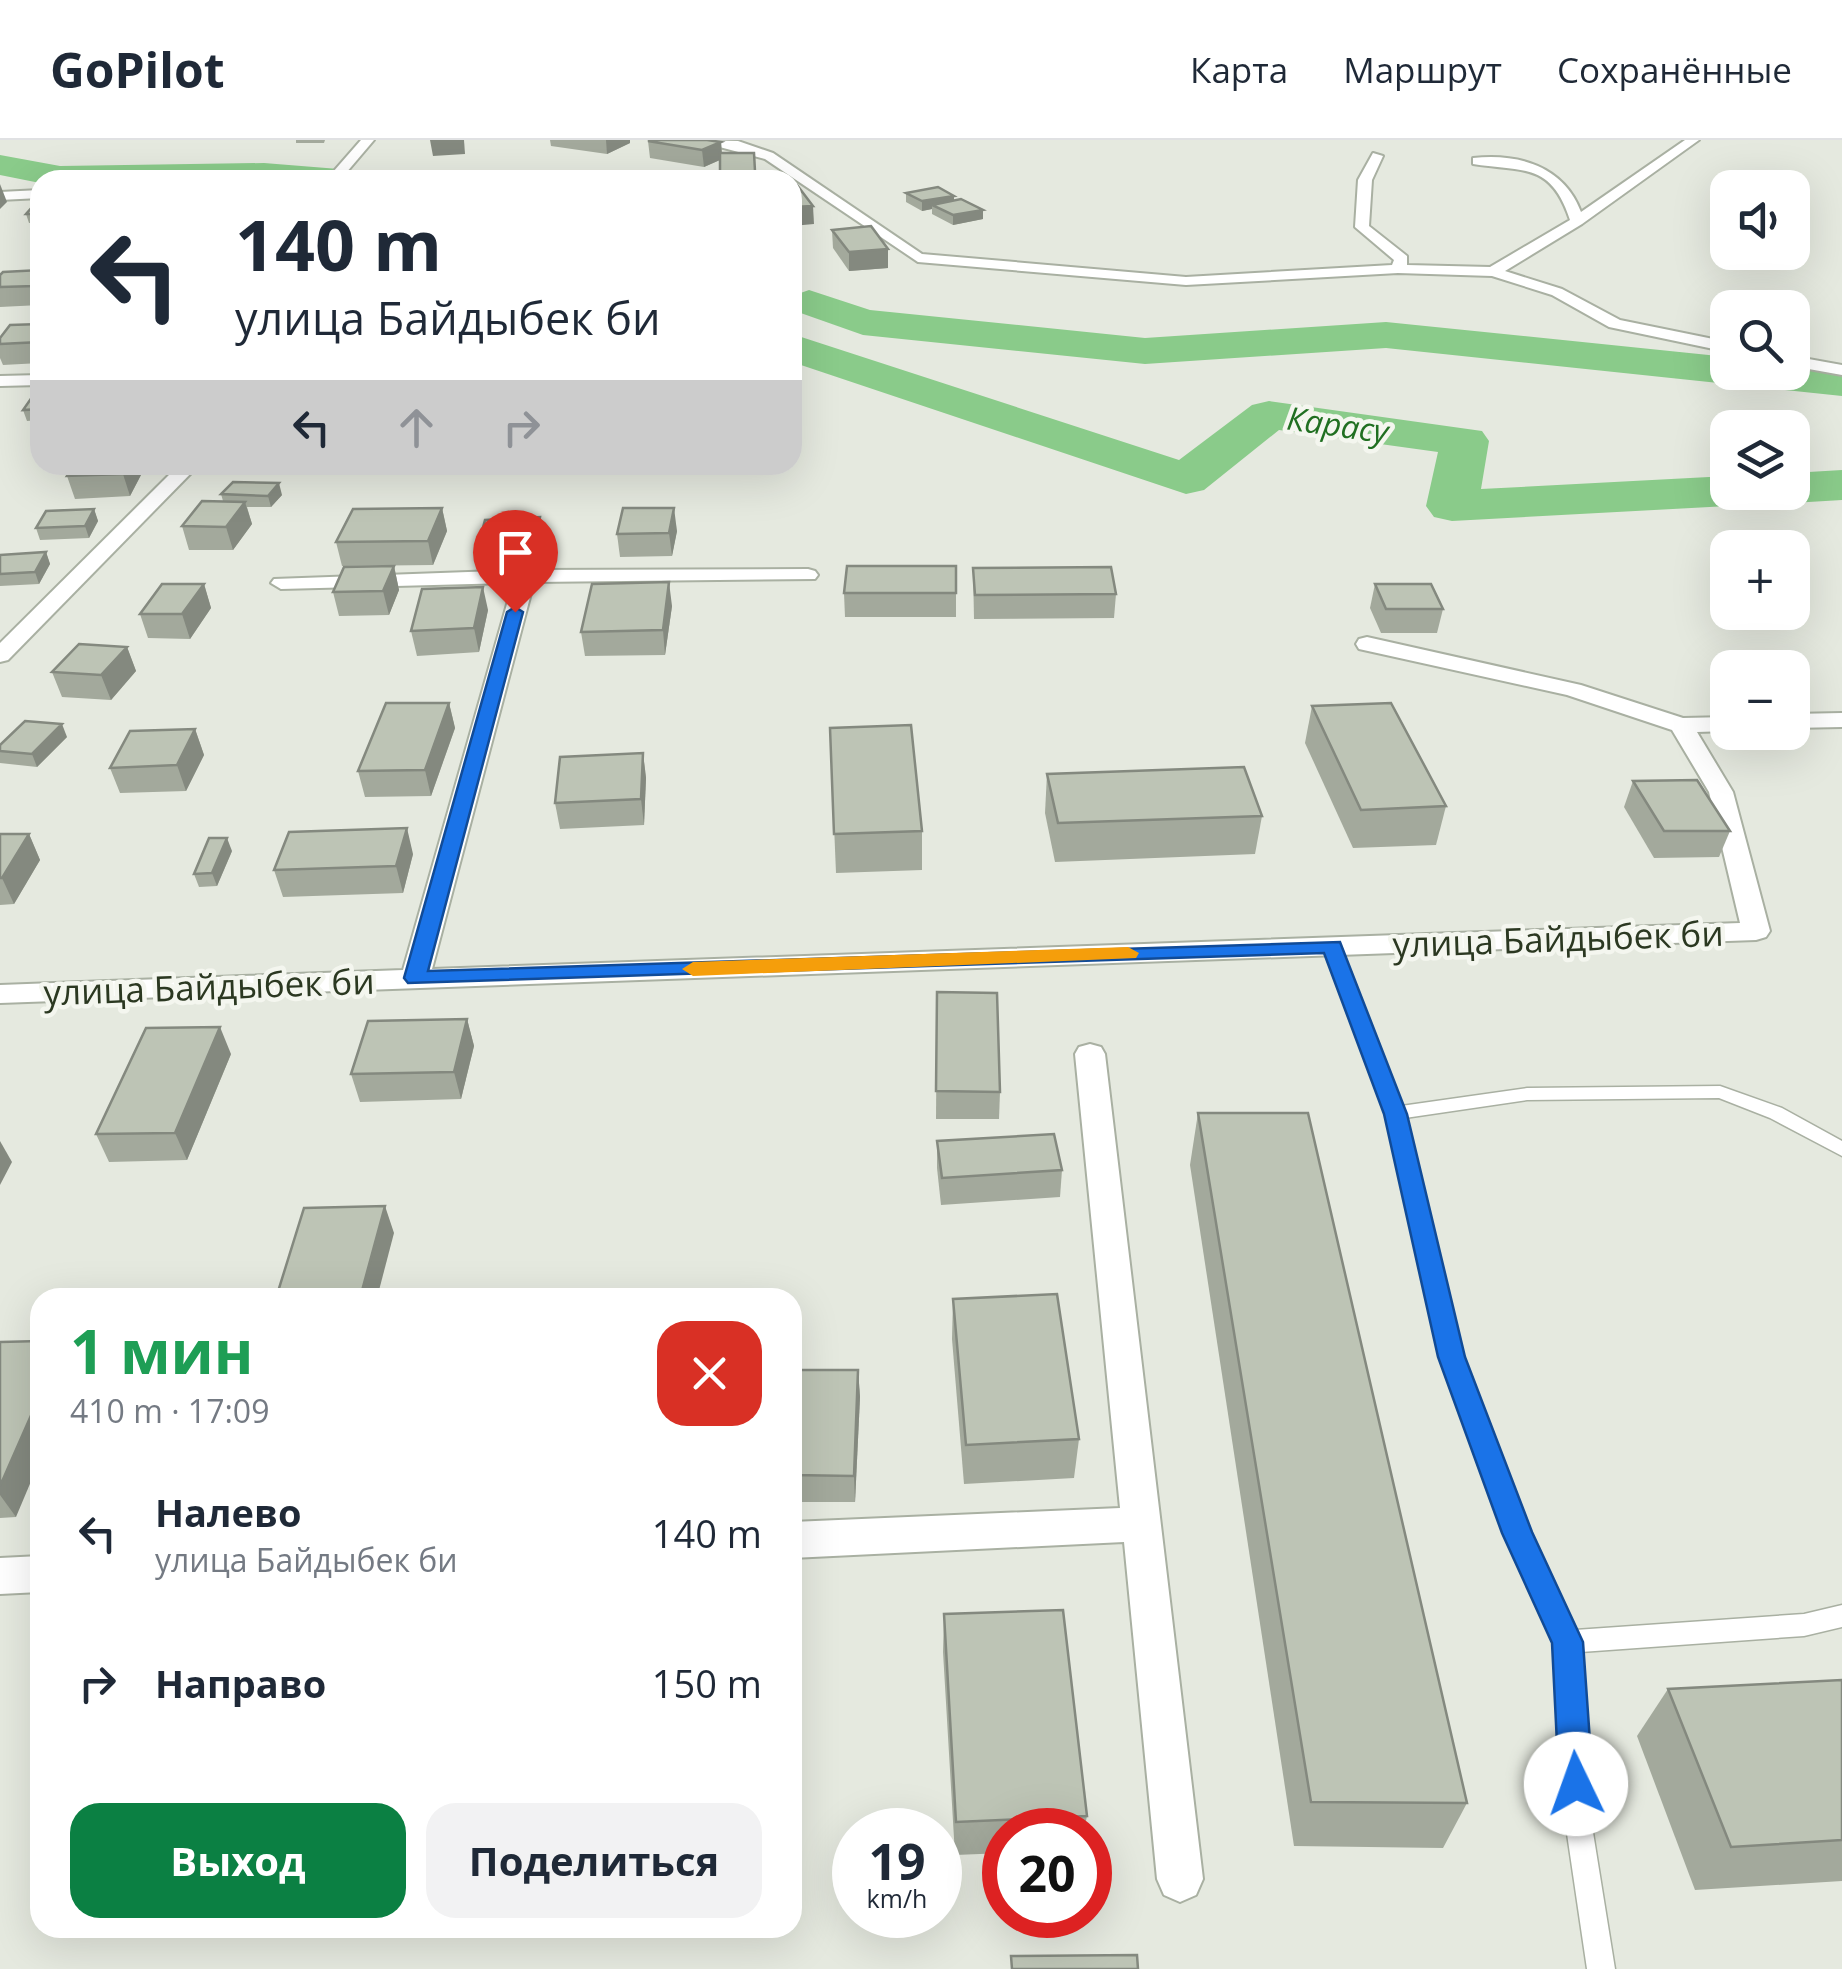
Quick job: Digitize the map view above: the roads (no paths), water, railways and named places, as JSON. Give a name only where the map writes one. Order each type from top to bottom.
[{"type":"street","points":[[341,170],[368,140]]},
{"type":"street","points":[[699,140],[738,145],[769,156],[789,170]]},
{"type":"street","points":[[1493,272],[1577,221],[1693,140]]},
{"type":"street","points":[[1377,156],[1365,180],[1362,228],[1402,259],[1398,269]]},
{"type":"street","points":[[1477,161],[1512,162],[1550,174],[1570,194],[1577,221]]},
{"type":"street","points":[[802,179],[918,258],[1186,281],[1398,269],[1493,272],[1558,292],[1614,324],[1710,343]]},
{"type":"street","points":[[0,196],[30,194]]},
{"type":"street","points":[[1810,364],[1842,370]]},
{"type":"street","points":[[0,382],[30,380]]},
{"type":"street","points":[[0,655],[180,475]]},
{"type":"street","points":[[281,583],[525,576],[808,576]]},
{"type":"street","points":[[415,978],[525,576]]},
{"type":"street","points":[[1367,644],[1573,690],[1682,725],[1710,724]]},
{"type":"street","points":[[1810,721],[1842,720]]},
{"type":"street","name":"улица Байдыбек би","points":[[0,994],[1756,932],[1720,792],[1682,725]]},
{"type":"street","points":[[1090,1054],[1180,1879]]},
{"type":"street","points":[[802,1540],[1142,1524]]},
{"type":"street","points":[[0,1576],[30,1574]]},
{"type":"lane","points":[[1332,946],[1396,1114],[1451,1357],[1517,1533],[1568,1642],[1578,1820],[1601,1969]]},
{"type":"lane","points":[[1396,1114],[1526,1094],[1720,1092],[1776,1113],[1842,1150]]},
{"type":"lane","points":[[1568,1642],[1804,1625],[1842,1616]]},
{"type":"waterway","points":[[0,165],[30,170]]},
{"type":"waterway","points":[[809,302],[863,322],[1145,351],[1386,335],[1710,368]]},
{"type":"waterway","name":"Карасу","points":[[802,350],[1186,479],[1269,415],[1465,441],[1452,506],[1710,492]]},
{"type":"waterway","points":[[1810,379],[1842,382]]},
{"type":"waterway","name":"Карасу","points":[[1810,487],[1842,485]]}]
